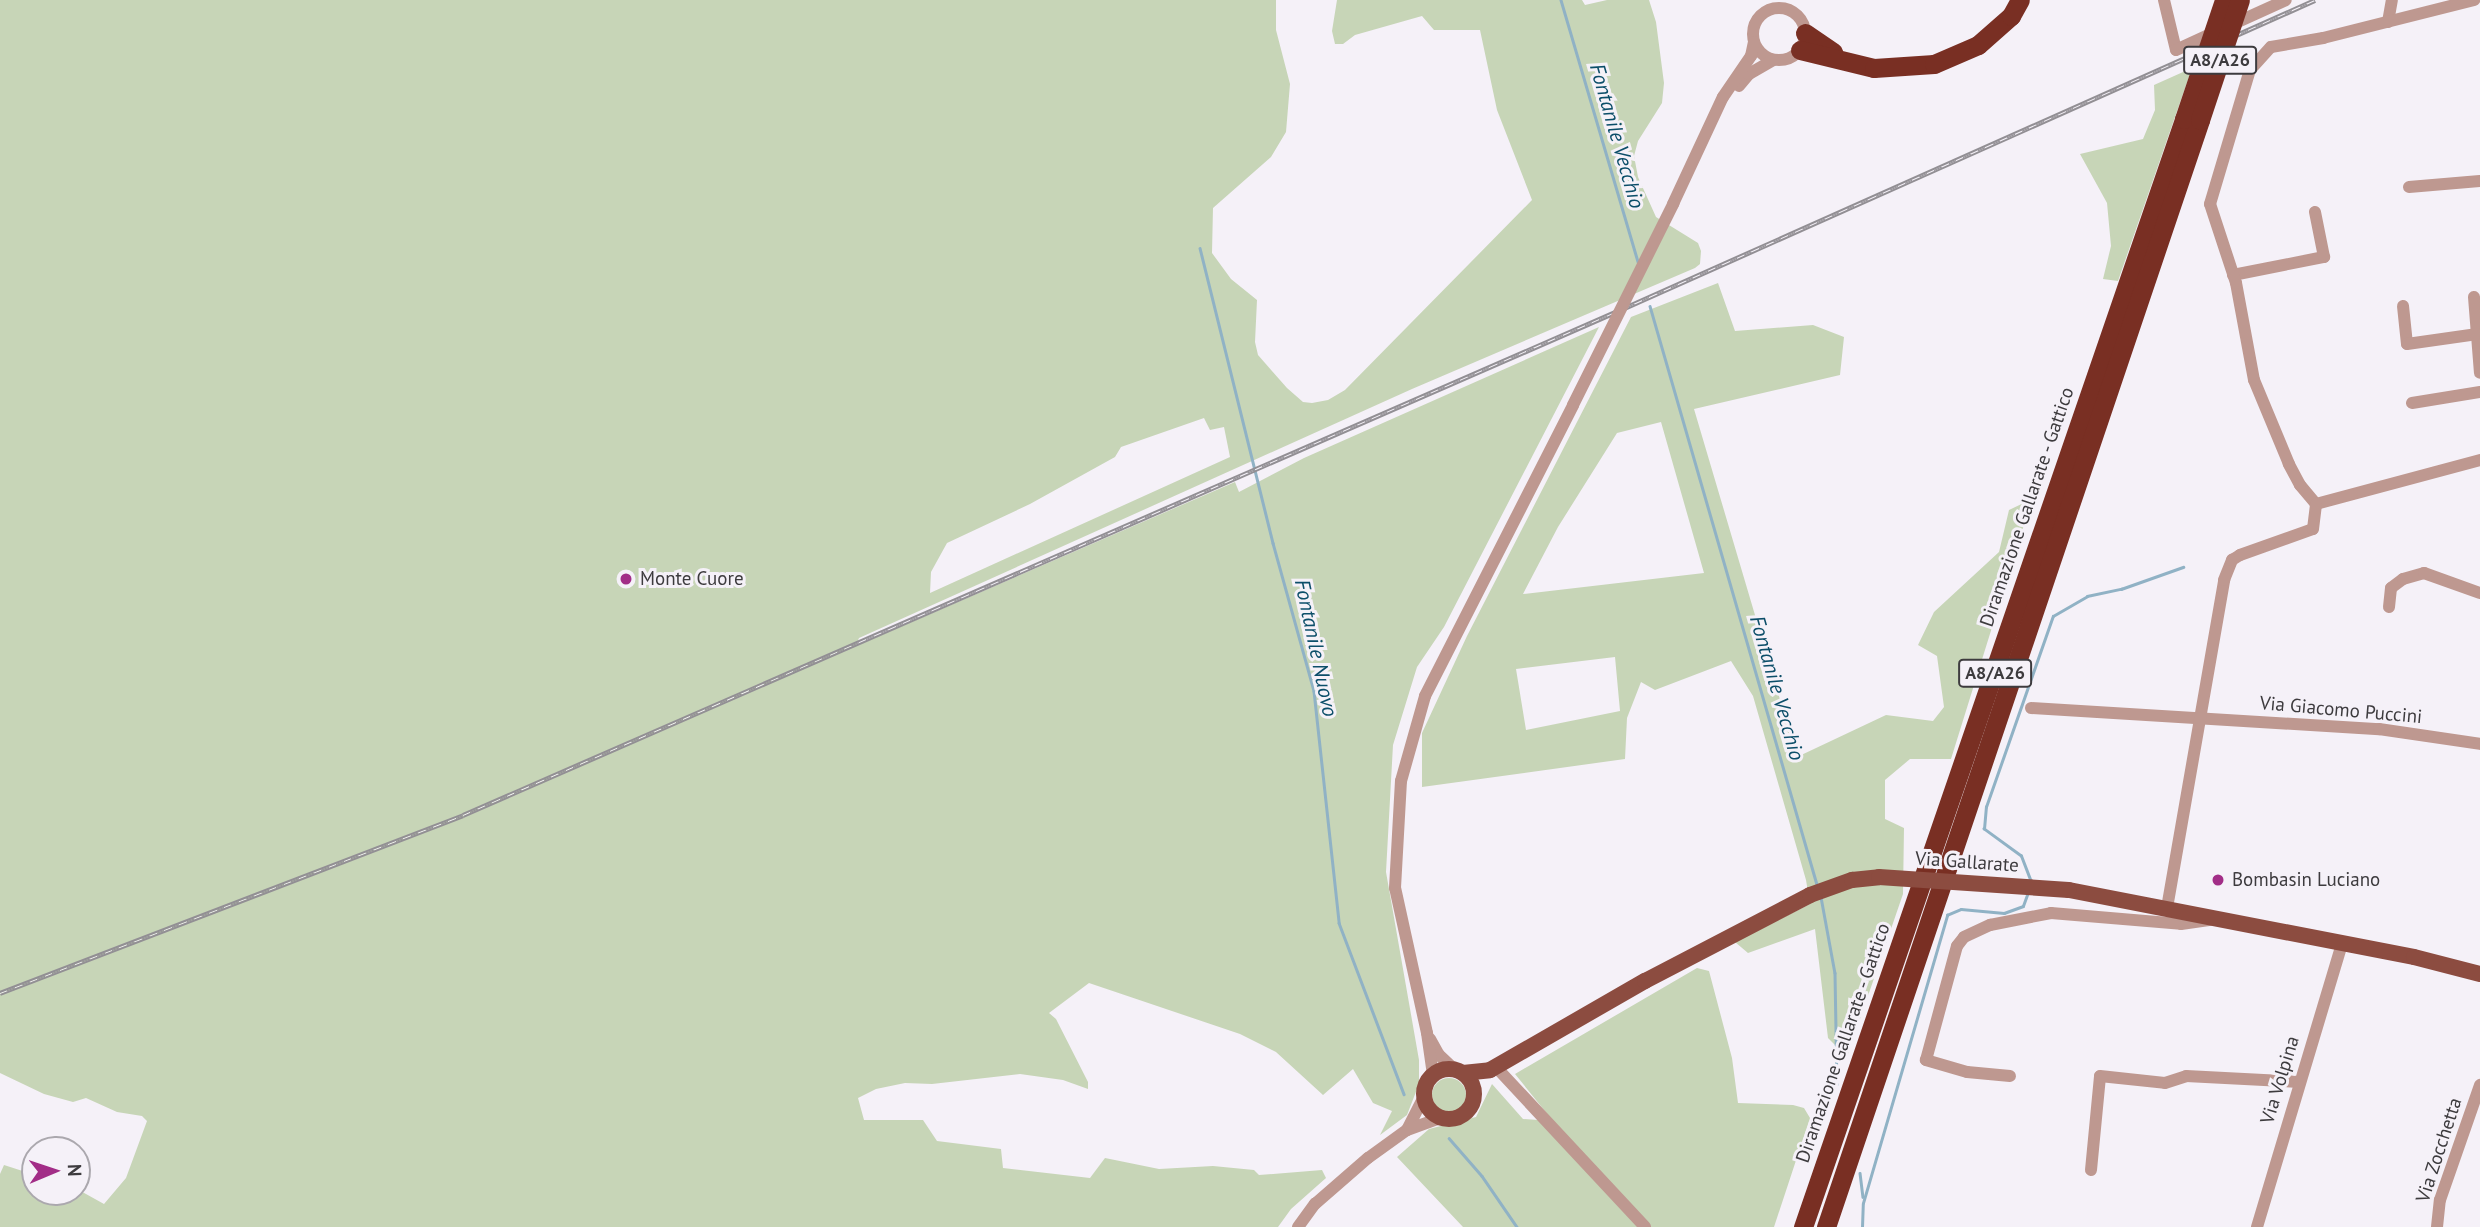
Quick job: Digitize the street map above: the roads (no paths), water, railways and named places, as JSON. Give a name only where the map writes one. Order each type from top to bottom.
[{"type":"highway","points":[[1803,42],[1846,60],[1890,68],[1921,66],[1945,60],[1978,45],[2011,16],[2020,0]]},
{"type":"highway","name":"Diramazione Gallarate - Gattico","points":[[1826,1227],[2192,119],[2224,0]]},
{"type":"highway","name":"Diramazione Gallarate - Gattico","points":[[1803,1227],[2192,119],[2240,0]]},
{"type":"main road","name":"Via Gallarate","points":[[1459,1071],[1492,1068],[1645,981],[1810,895],[1852,880],[1879,877],[2069,890],[2223,919],[2480,974]]},
{"type":"main road","points":[[1474,1098],[1474,1089],[1459,1071],[1433,1075],[1425,1095],[1430,1109],[1442,1117],[1462,1115],[1474,1098],[1492,1068]]},
{"type":"street","points":[[2164,0],[2176,50],[2286,0]]},
{"type":"street","points":[[2388,22],[2392,0]]},
{"type":"street","points":[[2167,908],[2224,580],[2232,560],[2313,529],[2316,504],[2300,485],[2289,464],[2254,380],[2233,275],[2210,204],[2250,70],[2271,47],[2474,0]]},
{"type":"street","points":[[1433,1075],[1427,1033],[1395,888],[1402,780],[1425,696],[1673,204],[1723,97],[1751,56],[1754,26],[1773,5],[1786,8],[1793,6],[1804,25],[1803,42],[1788,59],[1773,60],[1749,74],[1729,99],[1689,170]]},
{"type":"street","points":[[1754,42],[1765,56],[1773,60]]},
{"type":"street","points":[[2409,187],[2480,181]]},
{"type":"street","points":[[2233,275],[2324,257],[2315,212]]},
{"type":"street","points":[[2474,296],[2480,373]]},
{"type":"street","points":[[2403,306],[2407,344],[2477,334]]},
{"type":"street","points":[[2412,403],[2480,392]]},
{"type":"street","points":[[2316,504],[2480,460]]},
{"type":"street","points":[[2389,607],[2391,588],[2403,579],[2424,573],[2480,593]]},
{"type":"street","name":"Via Giacomo Puccini","points":[[2031,708],[2379,729],[2480,744]]},
{"type":"street","points":[[2010,1076],[1967,1072],[1926,1060],[1957,946],[1964,937],[1990,925],[2052,913],[2181,924],[2223,919]]},
{"type":"street","name":"Via Volpina","points":[[2257,1227],[2342,944]]},
{"type":"street","points":[[1427,1033],[1439,1055],[1459,1071]]},
{"type":"street","points":[[1492,1068],[1645,1227]]},
{"type":"street","points":[[2091,1170],[2100,1076],[2165,1083],[2186,1076],[2299,1082]]},
{"type":"street","name":"Via Zocchetta","points":[[2437,1227],[2440,1200],[2480,1085]]},
{"type":"street","points":[[1407,1130],[1425,1095]]},
{"type":"street","points":[[1298,1227],[1315,1204],[1368,1158],[1407,1130],[1442,1117]]},
{"type":"waterway","name":"Fontanile Vecchio","points":[[1561,0],[1638,262]]},
{"type":"waterway","name":"Fontanile Nuovo","points":[[1200,248],[1273,543],[1314,691],[1339,923],[1404,1094]]},
{"type":"waterway","name":"Fontanile Vecchio","points":[[1650,306],[1818,888]]},
{"type":"waterway","points":[[2031,882],[2021,856],[1984,829],[1986,807],[2053,616],[2087,596],[2121,589],[2183,567]]},
{"type":"waterway","points":[[1863,1203],[1947,915],[1961,909],[2004,913],[2023,906],[2028,892]]},
{"type":"waterway","name":"Fontanile Vecchio","points":[[1821,897],[1835,973],[1837,1084]]},
{"type":"waterway","name":"Fontanile Nuovo","points":[[1449,1138],[1482,1176],[1517,1227]]},
{"type":"waterway","name":"Fontanile Vecchio","points":[[1860,1173],[1863,1197]]},
{"type":"waterway","name":"Fontanile Vecchio","points":[[1862,1227],[1863,1204]]},
{"type":"railway","points":[[0,993],[463,815],[1620,310],[2315,0]]},
{"type":"place","name":"Monte Cuore","points":[[626,579]]},
{"type":"place","name":"Bombasin Luciano","points":[[2218,880]]}]
